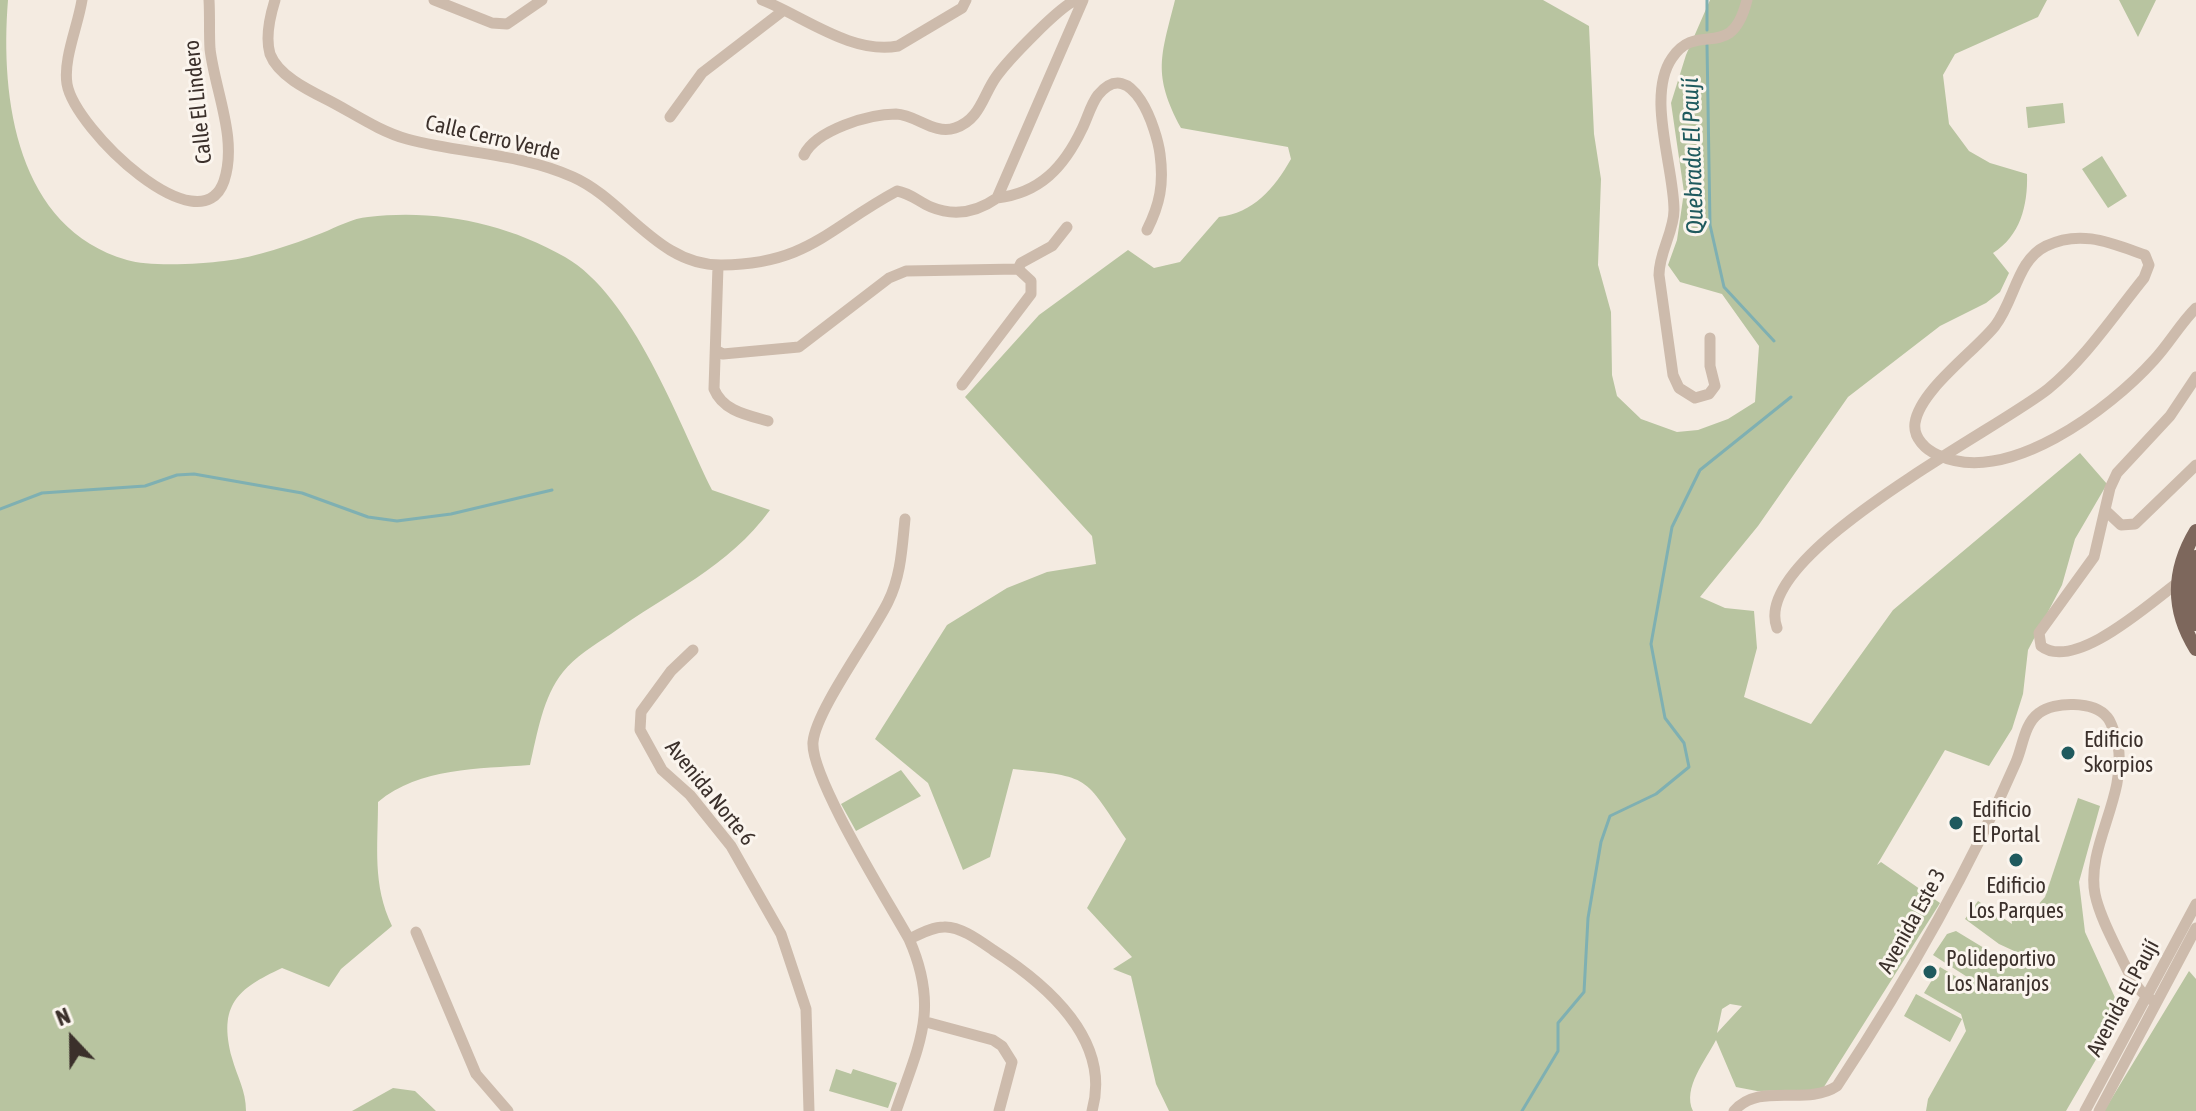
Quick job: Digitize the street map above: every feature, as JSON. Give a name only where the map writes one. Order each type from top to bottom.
[{"type":"main road","points":[[2196,531],[2183,554],[2176,584],[2180,613],[2196,649]]},
{"type":"main road","points":[[2196,557],[2191,607],[2196,624]]},
{"type":"street","name":"Calle El Lindero","points":[[82,0],[66,82],[73,102],[111,154],[190,203],[206,201],[216,194],[223,184],[228,162],[211,49],[209,0]]},
{"type":"street","name":"Calle Cerro Verde","points":[[275,0],[268,44],[271,58],[294,81],[404,138],[507,157],[576,178],[665,247],[695,261],[718,266],[786,258],[897,191],[932,207],[952,211],[972,212],[997,198]]},
{"type":"street","points":[[434,0],[492,23],[507,24],[542,0]]},
{"type":"street","points":[[762,0],[855,43],[889,48],[898,46],[962,8],[966,0]]},
{"type":"street","points":[[804,155],[809,143],[873,118],[898,114],[948,130],[967,123],[1008,62],[1076,0]]},
{"type":"street","points":[[997,198],[1083,0]]},
{"type":"street","points":[[1710,338],[1710,366],[1715,386],[1709,394],[1695,398],[1679,388],[1673,375],[1659,275],[1659,263],[1674,217],[1665,152],[1663,80],[1671,59],[1684,45],[1694,39],[1720,39],[1731,34],[1740,21],[1747,0]]},
{"type":"street","points":[[670,117],[702,73],[784,10]]},
{"type":"street","points":[[997,198],[1022,195],[1044,181],[1075,143],[1098,95],[1115,85],[1125,85],[1139,93],[1160,153],[1160,202],[1147,230]]},
{"type":"street","points":[[1018,269],[1021,263],[1052,246],[1067,227]]},
{"type":"street","points":[[1777,628],[1772,615],[1775,601],[1797,569],[1863,509],[1942,457],[2016,413],[2051,387],[2144,278],[2149,265],[2145,255],[2091,236],[2050,244],[2027,259],[2009,308],[1986,338],[1926,398],[1915,422],[1921,444],[1942,457],[1977,463],[2032,451],[2099,408],[2137,377],[2196,308]]},
{"type":"street","points":[[718,266],[716,395],[733,410],[768,421]]},
{"type":"street","points":[[717,351],[723,354],[799,347],[889,278],[906,271],[1018,269],[1031,281],[1031,294],[962,385]]},
{"type":"street","points":[[2176,584],[2099,640],[2068,653],[2049,652],[2041,646],[2039,633],[2094,557],[2117,473],[2170,416],[2196,377]]},
{"type":"street","points":[[2105,510],[2121,525],[2135,524],[2196,465]]},
{"type":"street","points":[[896,1111],[926,1022],[925,990],[909,939],[824,781],[813,741],[834,694],[888,602],[899,573],[905,519]]},
{"type":"street","name":"Avenida Norte 6","points":[[693,650],[671,671],[641,712],[640,730],[662,770],[690,795],[731,846],[781,934],[806,1009],[809,1111]]},
{"type":"street","name":"Avenida Este 3","points":[[1734,1111],[1743,1101],[1762,1096],[1823,1095],[1837,1086],[1876,1027],[1997,805],[2027,729],[2039,712],[2059,706],[2094,708],[2108,717],[2118,745],[2119,772],[2109,821],[2096,860],[2095,895],[2130,976],[2151,1000]]},
{"type":"street","name":"Avenida El Paují","points":[[2099,1111],[2196,904]]},
{"type":"street","points":[[909,939],[931,929],[953,928],[990,947],[1041,984],[1058,1001],[1084,1041],[1096,1074],[1092,1111]]},
{"type":"street","name":"Avenida El Paují","points":[[2085,1111],[2196,928]]},
{"type":"street","points":[[416,932],[442,986],[476,1074],[508,1111]]},
{"type":"street","points":[[926,1022],[993,1040],[1002,1046],[1012,1062],[999,1111]]},
{"type":"street","points":[[1804,1096],[1809,1111]]},
{"type":"green space","points":[[0,0],[8,0],[8,78],[13,118],[23,156],[39,190],[61,220],[90,244],[127,260],[148,264],[214,262],[274,250],[357,219],[394,215],[470,221],[519,235],[565,257],[589,275],[612,300],[651,362],[712,490],[770,510],[736,548],[716,564],[579,656],[568,667],[550,692],[530,765],[471,769],[431,776],[412,782],[378,802],[379,880],[381,896],[392,926],[341,969],[329,987],[282,968],[253,983],[235,1001],[230,1012],[228,1040],[245,1097],[246,1111],[0,1111]]},
{"type":"green space","points":[[1175,0],[1543,0],[1589,26],[1594,134],[1601,179],[1598,265],[1611,312],[1612,375],[1617,396],[1641,419],[1677,432],[1698,430],[1728,419],[1755,402],[1759,346],[1722,294],[1680,282],[1668,265],[1677,240],[1684,192],[1671,103],[1686,55],[1710,0],[2047,0],[2038,17],[1955,54],[1943,75],[1949,124],[1969,151],[1990,163],[2027,174],[2024,209],[2016,229],[1993,253],[2009,273],[2000,292],[1986,303],[1940,326],[1848,397],[1758,526],[1700,597],[1725,608],[1754,611],[1757,648],[1744,697],[1811,724],[1893,610],[2080,453],[2107,484],[2075,539],[2062,585],[2028,650],[2023,694],[2012,729],[1989,766],[1945,750],[1877,865],[1881,862],[1940,903],[1822,1090],[1757,1091],[1736,1087],[1716,1040],[1693,1084],[1690,1102],[1693,1111],[1169,1111],[1156,1084],[1131,976],[1113,969],[1132,957],[1087,908],[1126,839],[1101,802],[1083,783],[1072,778],[1013,769],[990,857],[963,870],[928,783],[875,739],[947,625],[1007,588],[1047,572],[1096,564],[1092,536],[965,397],[1039,315],[1128,250],[1154,268],[1180,262],[1219,217],[1231,215],[1261,198],[1291,159],[1288,147],[1181,128],[1166,93],[1162,65]],"holes":[[[1730,1004],[1742,1006],[1717,1033],[1722,1009]]]},
{"type":"green space","points":[[2119,0],[2156,0],[2138,37]]},
{"type":"green space","points":[[2063,103],[2065,123],[2028,128],[2026,107]]},
{"type":"green space","points":[[2102,156],[2127,196],[2108,208],[2082,169]]},
{"type":"green space","points":[[901,770],[921,796],[856,831],[841,804]]},
{"type":"green space","points":[[2078,798],[2100,806],[2079,882],[2085,932],[2117,1002],[2117,1017],[2112,1032],[2066,1111],[1926,1111],[1928,1099],[1966,1031],[1961,1014],[1924,993],[1940,967],[1975,988],[1972,980],[1933,955],[1947,934],[1956,931],[2012,965],[2018,956],[2025,956],[1999,944],[1965,919],[1978,901],[2012,924],[2010,904],[2036,907],[2045,897]]},
{"type":"green space","points":[[2189,971],[2196,979],[2196,1111],[2104,1111]]},
{"type":"green space","points":[[1916,994],[1962,1019],[1950,1042],[1904,1016]]},
{"type":"green space","points":[[836,1069],[851,1074],[853,1069],[897,1083],[888,1108],[829,1091]]},
{"type":"green space","points":[[393,1088],[415,1091],[436,1111],[352,1111]]},
{"type":"waterway","name":"Quebrada El Paují","points":[[1707,0],[1707,30]]},
{"type":"waterway","name":"Quebrada El Paují","points":[[1707,45],[1710,225],[1724,287],[1774,341]]},
{"type":"waterway","name":"Quebrada El Paují","points":[[1522,1111],[1558,1051],[1558,1023],[1584,992],[1588,918],[1601,842],[1610,816],[1656,794],[1689,767],[1684,743],[1665,718],[1651,644],[1672,527],[1700,470],[1791,397]]},
{"type":"waterway","points":[[0,509],[42,493],[145,486],[177,475],[194,474],[302,493],[368,517],[397,521],[451,514],[552,490]]},
{"type":"place","name":"Edificio Skorpios","points":[[2068,753]]},
{"type":"place","name":"Edificio El Portal","points":[[1956,823]]},
{"type":"place","name":"Edificio Los Parques","points":[[2016,860]]},
{"type":"place","name":"Polideportivo Los Naranjos","points":[[1930,972]]}]
